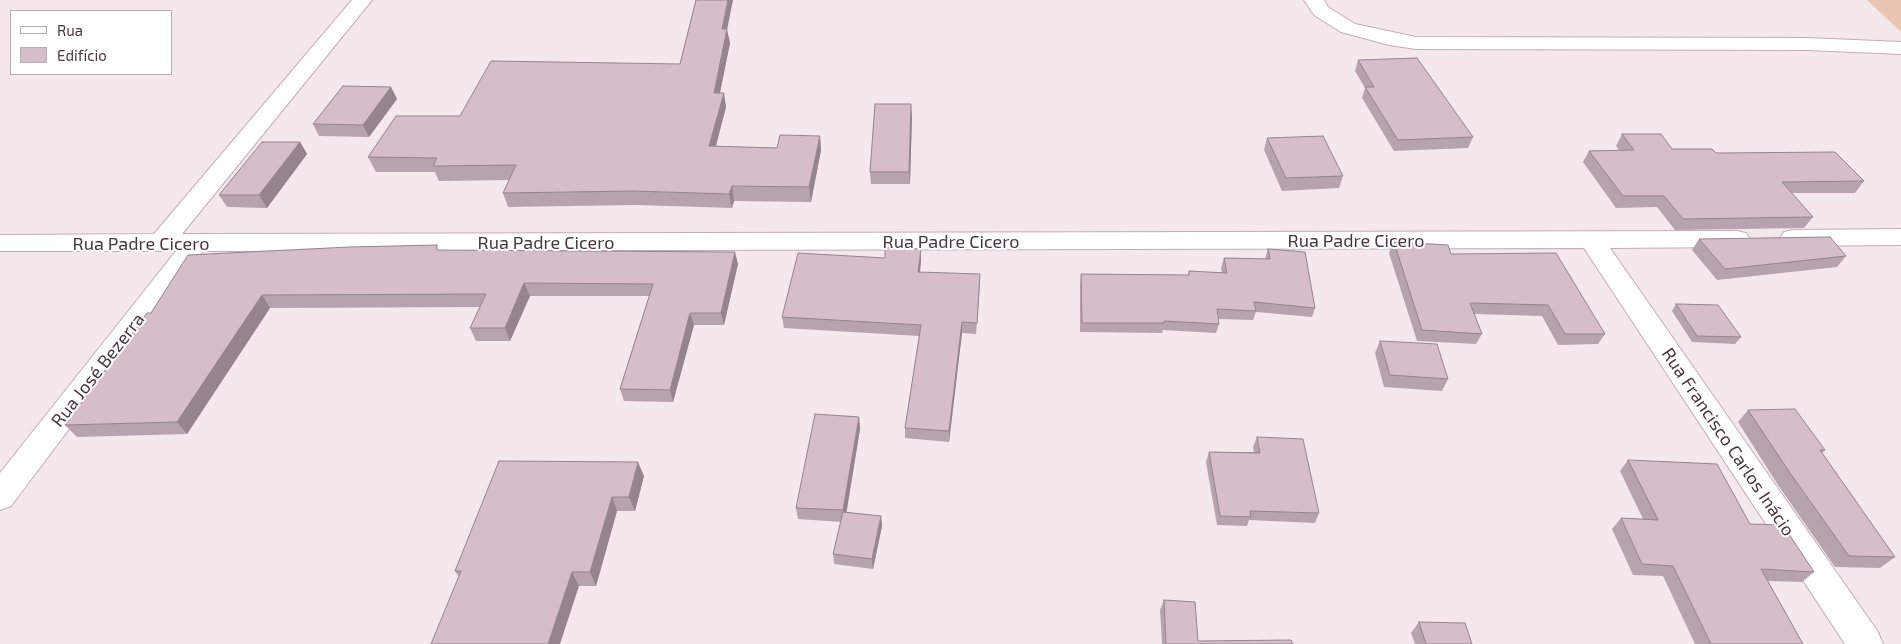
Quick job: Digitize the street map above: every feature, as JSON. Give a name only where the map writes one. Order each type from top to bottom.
[{"type":"street","points":[[160,244],[362,0]]},
{"type":"street","points":[[1314,0],[1321,11],[1348,28],[1389,39],[1416,43],[1806,44],[1901,48]]},
{"type":"street","name":"Rua Padre Cicero","points":[[0,243],[1592,241],[1901,237]]},
{"type":"street","name":"Rua Francisco Carlos Inácio","points":[[1592,241],[1865,644]]},
{"type":"street","name":"Rua José Bezerra","points":[[0,498],[196,243]]},
{"type":"shaded area","points":[[1867,0],[1901,0],[1901,32]]},
{"type":"building","points":[[696,0],[728,0],[722,29],[727,29],[714,93],[724,93],[709,146],[777,148],[780,135],[820,136],[809,187],[732,186],[729,194],[633,191],[503,193],[516,165],[433,166],[437,158],[368,157],[396,116],[460,116],[491,61],[680,64]]},
{"type":"building","points":[[1417,58],[1473,137],[1398,140],[1365,87],[1374,87],[1358,60]]},
{"type":"building","points":[[343,86],[391,87],[363,125],[313,124]]},
{"type":"building","points":[[875,104],[911,104],[909,172],[870,172]]},
{"type":"building","points":[[1622,134],[1661,134],[1672,149],[1712,149],[1716,153],[1835,152],[1864,181],[1782,182],[1813,217],[1683,219],[1664,196],[1623,196],[1589,151],[1634,150]]},
{"type":"building","points":[[1323,136],[1343,176],[1286,178],[1267,138]]},
{"type":"building","points":[[262,142],[300,142],[259,195],[219,195]]},
{"type":"building","points":[[1830,237],[1846,256],[1725,269],[1699,239]]},
{"type":"building","points":[[1394,242],[1448,245],[1451,254],[1556,253],[1605,334],[1565,334],[1548,305],[1470,303],[1482,334],[1422,330]]},
{"type":"building","points":[[437,245],[437,250],[735,252],[721,313],[690,313],[670,390],[620,389],[653,284],[524,283],[505,328],[470,328],[486,294],[262,295],[177,422],[65,425],[147,313],[151,313],[188,255],[349,247]]},
{"type":"building","points":[[885,247],[921,249],[918,272],[980,274],[977,323],[962,322],[949,431],[905,428],[921,325],[782,317],[798,253],[885,258]]},
{"type":"building","points":[[1268,249],[1305,252],[1315,308],[1254,302],[1256,311],[1217,309],[1219,324],[1164,321],[1164,323],[1082,323],[1081,274],[1189,275],[1189,271],[1227,273],[1224,258],[1270,259]]},
{"type":"building","points":[[1676,304],[1718,305],[1741,337],[1697,336]]},
{"type":"building","points":[[1380,341],[1437,344],[1448,379],[1390,375]]},
{"type":"building","points":[[1795,409],[1825,450],[1820,450],[1895,557],[1849,556],[1748,410]]},
{"type":"building","points":[[815,414],[859,417],[843,510],[796,508]]},
{"type":"building","points":[[1257,437],[1303,439],[1319,513],[1250,511],[1251,517],[1220,516],[1209,452],[1260,453]]},
{"type":"building","points":[[1628,460],[1717,464],[1750,524],[1783,525],[1814,572],[1761,569],[1803,644],[1711,644],[1673,566],[1642,564],[1621,518],[1658,520]]},
{"type":"building","points":[[499,461],[638,462],[629,497],[612,497],[590,572],[572,572],[548,644],[431,644],[461,571],[455,571]]},
{"type":"building","points":[[843,512],[881,516],[872,559],[833,554]]},
{"type":"building","points":[[1164,600],[1195,602],[1198,641],[1291,640],[1293,644],[1166,644]]},
{"type":"building","points":[[1419,622],[1465,623],[1472,644],[1426,644]]}]
